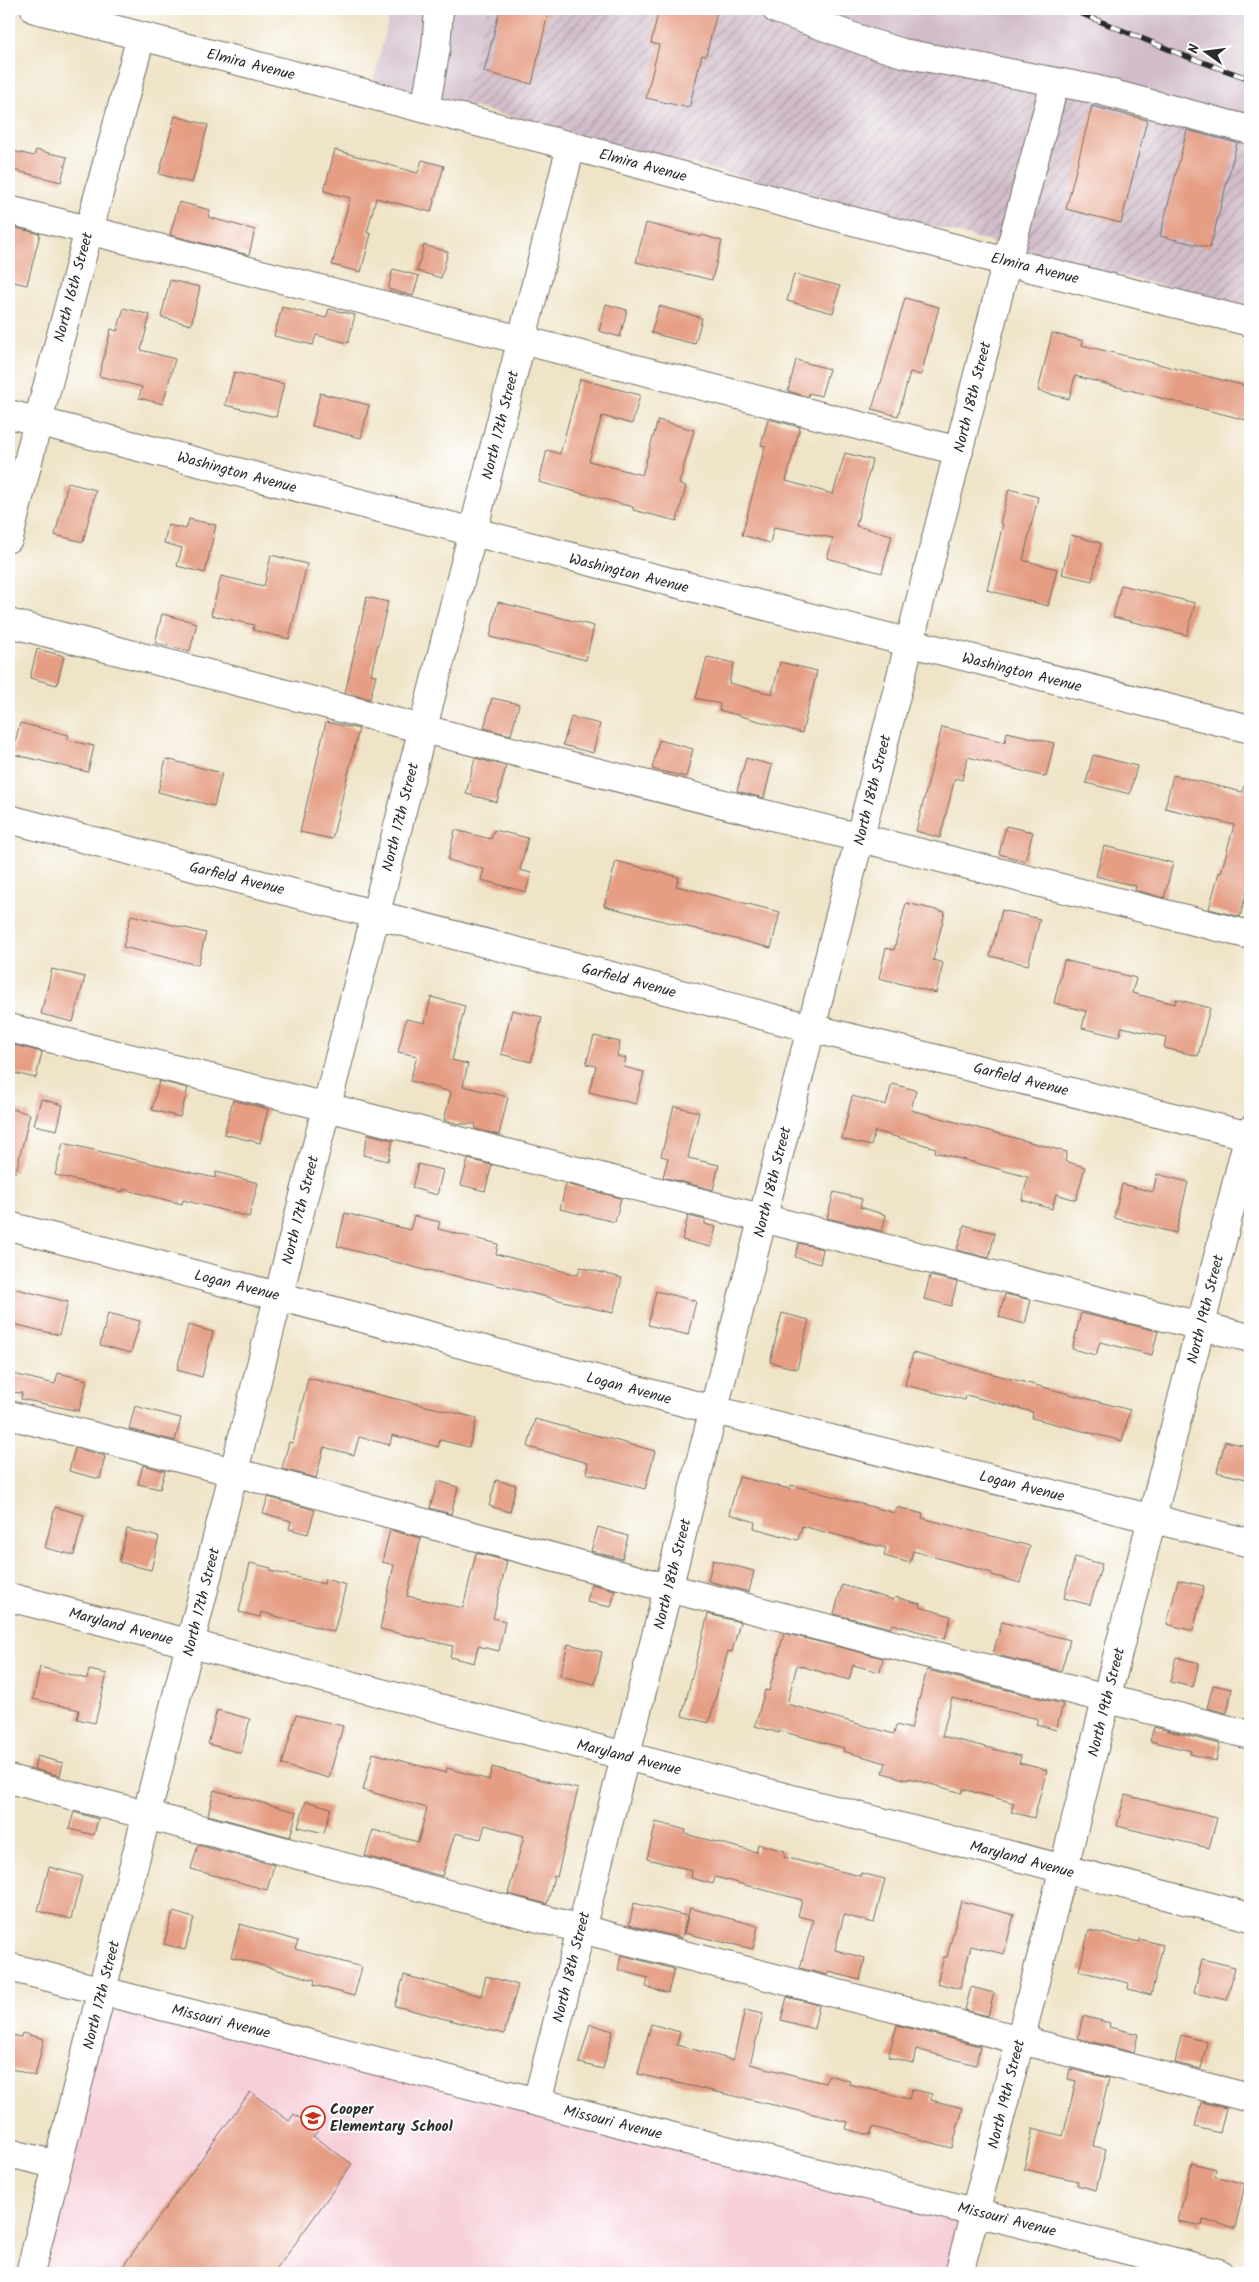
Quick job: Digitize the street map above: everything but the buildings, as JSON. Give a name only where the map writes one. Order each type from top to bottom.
[{"type":"street","name":"Elmira Avenue","points":[[35,9],[571,146],[1007,262],[1250,322]]},
{"type":"street","points":[[425,109],[436,48],[439,9]]},
{"type":"street","points":[[776,9],[903,53],[1094,89],[1250,130]]},
{"type":"street","name":"North 16th Street","points":[[9,538],[38,420],[141,36]]},
{"type":"street","name":"North 18th Street","points":[[537,2102],[1007,262],[1055,82]]},
{"type":"street","name":"North 17th Street","points":[[30,2273],[571,146]]},
{"type":"street","points":[[9,210],[959,451]]},
{"type":"street","name":"Washington Avenue","points":[[9,414],[1250,729]]},
{"type":"street","points":[[9,623],[422,729],[1250,935]]},
{"type":"street","name":"Garfield Avenue","points":[[9,819],[812,1028],[1250,1134]]},
{"type":"street","points":[[9,1028],[763,1218],[1250,1338]]},
{"type":"street","name":"North 19th Street","points":[[959,2273],[1250,1134]]},
{"type":"street","name":"Logan Avenue","points":[[9,1226],[714,1410],[1250,1543]]},
{"type":"street","points":[[9,1416],[234,1472],[668,1588],[1107,1697],[1250,1735]]},
{"type":"street","name":"Maryland Avenue","points":[[9,1597],[1250,1917]]},
{"type":"street","points":[[9,1779],[581,1929],[1250,2098]]},
{"type":"street","name":"Missouri Avenue","points":[[9,1967],[1219,2273]]},
{"type":"street","points":[[9,2153],[58,2165]]},
{"type":"shaded area","points":[[391,9],[486,9],[462,104],[373,82]]},
{"type":"shaded area","points":[[486,9],[757,9],[1250,135],[1250,307],[1114,274],[462,104]]},
{"type":"shaded area","points":[[757,9],[1250,9],[1250,135],[1033,79]]},
{"type":"shaded area","name":"Cooper Elementary School","points":[[102,1991],[976,2211],[959,2273],[30,2273]]},
{"type":"railway","points":[[1070,9],[1185,56],[1250,79]]},
{"type":"place","name":"Cooper Elementary School","points":[[313,2118]]}]
